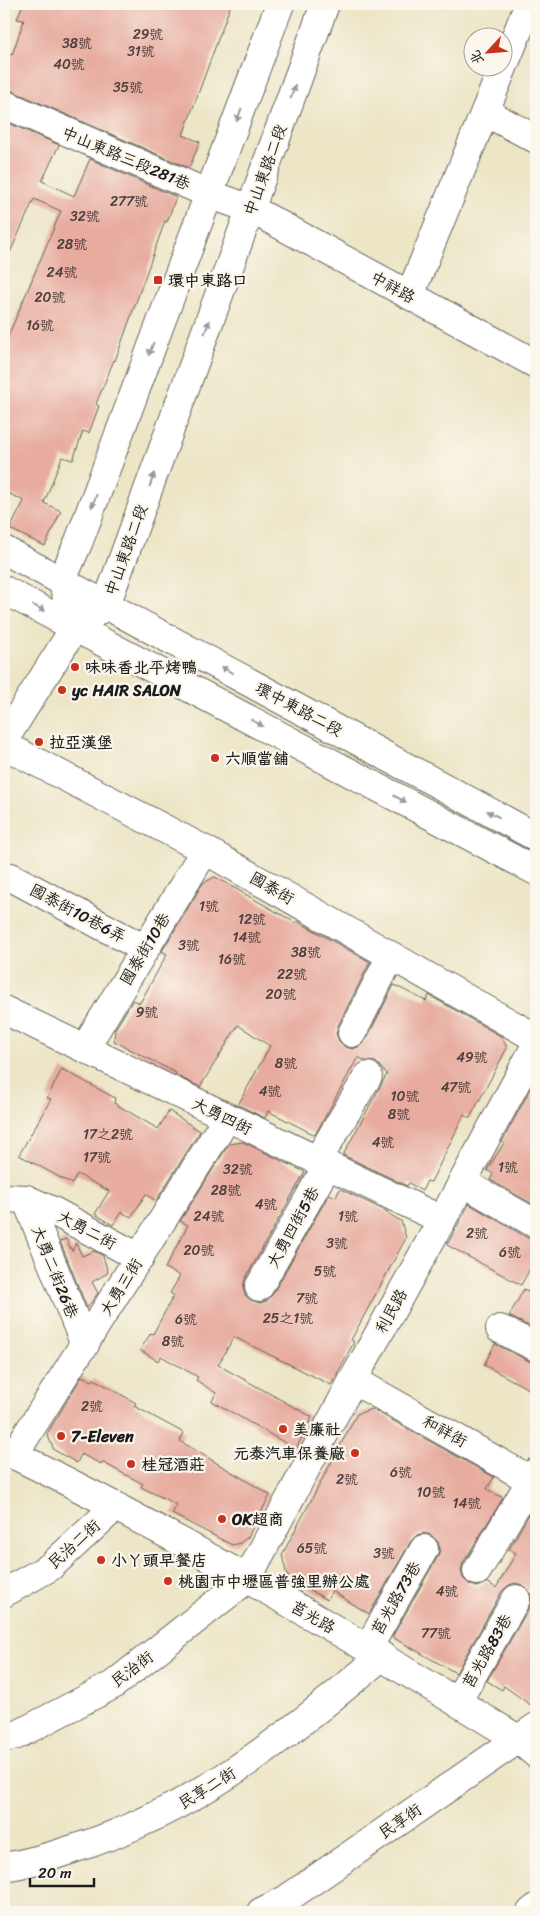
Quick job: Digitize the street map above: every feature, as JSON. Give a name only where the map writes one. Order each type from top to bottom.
[{"type":"street","points":[[4,740],[74,626],[62,580],[82,532],[280,4]]},
{"type":"street","name":"中山東路二段","points":[[74,626],[106,604],[325,4]]},
{"type":"street","points":[[410,296],[529,4]]},
{"type":"street","name":"中山東路三段281巷","points":[[4,104],[209,194],[251,209]]},
{"type":"street","points":[[485,112],[536,139]]},
{"type":"street","name":"中祥路","points":[[251,209],[536,364]]},
{"type":"street","name":"環中東路二段","points":[[4,550],[536,837]]},
{"type":"street","name":"環中東路二段","points":[[4,590],[536,871]]},
{"type":"street","name":"國泰街","points":[[4,745],[205,850],[536,1038]]},
{"type":"street","name":"國泰街10巷","points":[[85,1048],[205,850]]},
{"type":"street","name":"國泰街10巷6弄","points":[[11,877],[145,949]]},
{"type":"street","points":[[352,1033],[391,956]]},
{"type":"street","name":"大勇四街","points":[[4,1010],[442,1220]]},
{"type":"street","name":"利民路","points":[[247,1579],[536,1045]]},
{"type":"street","name":"大勇四街5巷","points":[[259,1287],[368,1076]]},
{"type":"street","name":"大勇三街","points":[[9,1452],[85,1345],[226,1118]]},
{"type":"street","points":[[462,1182],[536,1224]]},
{"type":"street","name":"大勇二街","points":[[15,1199],[53,1211],[140,1258]]},
{"type":"street","name":"大勇二街26巷","points":[[15,1199],[85,1345]]},
{"type":"street","points":[[500,1329],[536,1347]]},
{"type":"street","name":"和祥街","points":[[353,1380],[535,1478]]},
{"type":"street","name":"莒光路","points":[[9,1452],[116,1506],[375,1652],[457,1702],[530,1740]]},
{"type":"street","points":[[477,1571],[535,1478]]},
{"type":"street","name":"民治二街","points":[[4,1593],[50,1567],[116,1506]]},
{"type":"street","name":"莒光路73巷","points":[[375,1652],[424,1548]]},
{"type":"street","name":"民治街","points":[[4,1738],[17,1735],[113,1684],[247,1579]]},
{"type":"street","name":"莒光路83巷","points":[[457,1702],[516,1599]]},
{"type":"street","name":"民享二街","points":[[4,1867],[28,1863],[108,1838],[171,1810],[232,1773],[311,1716],[375,1652]]},
{"type":"street","name":"民享街","points":[[262,1912],[285,1900],[530,1740]]},
{"type":"street","points":[[531,1912],[536,1908]]},
{"type":"building","points":[[23,4],[231,4],[183,135],[200,142],[189,168],[4,89],[4,51],[12,55],[24,20],[17,19]]},
{"type":"building","points":[[4,121],[59,145],[42,181],[74,196],[90,159],[176,197],[167,222],[165,221],[115,361],[96,404],[99,406],[89,433],[83,431],[73,460],[62,457],[44,503],[61,511],[45,546],[10,529],[24,501],[4,491],[4,346],[61,211],[34,199],[4,266]]},
{"type":"building","points":[[215,877],[370,962],[338,1026],[336,1034],[339,1041],[345,1047],[353,1049],[360,1046],[366,1040],[394,985],[426,1001],[429,995],[502,1037],[507,1048],[470,1118],[464,1115],[431,1182],[427,1181],[422,1191],[409,1183],[407,1186],[343,1155],[387,1074],[376,1062],[365,1061],[358,1057],[315,1135],[268,1111],[265,1118],[238,1105],[270,1046],[238,1025],[200,1087],[114,1041],[115,1029],[133,1000],[140,1003],[167,954],[162,951],[203,883]]},
{"type":"building","points":[[62,1069],[115,1098],[114,1103],[158,1129],[169,1111],[200,1131],[156,1201],[146,1194],[131,1217],[121,1212],[113,1225],[95,1214],[109,1191],[77,1174],[72,1184],[19,1155],[51,1099],[47,1098]]},
{"type":"building","points":[[536,1078],[536,1206],[490,1180],[493,1174],[487,1170],[504,1143],[502,1142]]},
{"type":"building","points":[[243,1142],[305,1172],[245,1279],[243,1288],[245,1295],[251,1300],[260,1303],[267,1301],[272,1295],[329,1194],[336,1197],[340,1189],[388,1212],[401,1221],[406,1238],[351,1340],[354,1342],[331,1385],[234,1337],[218,1365],[312,1417],[296,1449],[212,1401],[216,1393],[196,1380],[198,1377],[161,1356],[158,1361],[140,1350],[151,1333],[153,1334],[174,1295],[170,1293],[180,1276],[165,1268],[188,1225],[180,1221],[229,1144]]},
{"type":"building","points":[[469,1204],[528,1238],[536,1240],[536,1258],[521,1285],[447,1245]]},
{"type":"building","points":[[66,1239],[72,1251],[76,1243],[82,1256],[94,1251],[103,1256],[108,1273],[92,1282],[98,1293],[87,1308],[60,1241]]},
{"type":"building","points":[[524,1289],[536,1296],[536,1330],[509,1316]]},
{"type":"building","points":[[495,1344],[536,1363],[536,1393],[484,1365]]},
{"type":"building","points":[[82,1376],[92,1381],[94,1379],[136,1403],[134,1406],[184,1433],[180,1441],[270,1495],[248,1537],[240,1543],[232,1545],[172,1514],[177,1505],[141,1487],[143,1484],[102,1462],[101,1464],[81,1454],[77,1463],[54,1450],[47,1434]]},
{"type":"building","points":[[372,1409],[494,1477],[487,1489],[503,1498],[463,1563],[461,1570],[463,1578],[469,1584],[477,1587],[487,1582],[496,1588],[516,1553],[509,1549],[530,1513],[536,1517],[536,1709],[504,1686],[502,1690],[487,1681],[530,1606],[532,1598],[530,1592],[523,1585],[515,1583],[502,1591],[456,1673],[392,1637],[438,1556],[440,1549],[438,1542],[431,1535],[424,1533],[417,1535],[411,1541],[369,1614],[332,1591],[327,1600],[287,1576],[282,1555],[357,1414]]},
{"type":"place","name":"環中東路口","points":[[158,280]]},
{"type":"place","name":"味味香北平烤鴨","points":[[75,667]]},
{"type":"place","name":"yc HAIR SALON","points":[[62,690]]},
{"type":"place","name":"拉亞漢堡","points":[[39,742]]},
{"type":"place","name":"六順當舖","points":[[215,758]]},
{"type":"place","name":"美廉社","points":[[283,1429]]},
{"type":"place","name":"7-Eleven","points":[[61,1436]]},
{"type":"place","name":"元泰汽車保養廠","points":[[355,1453]]},
{"type":"place","name":"桂冠酒莊","points":[[131,1464]]},
{"type":"place","name":"OK超商","points":[[222,1519]]},
{"type":"place","name":"小ㄚ頭早餐店","points":[[101,1560]]},
{"type":"place","name":"桃園市中壢區普強里辦公處","points":[[168,1581]]}]
